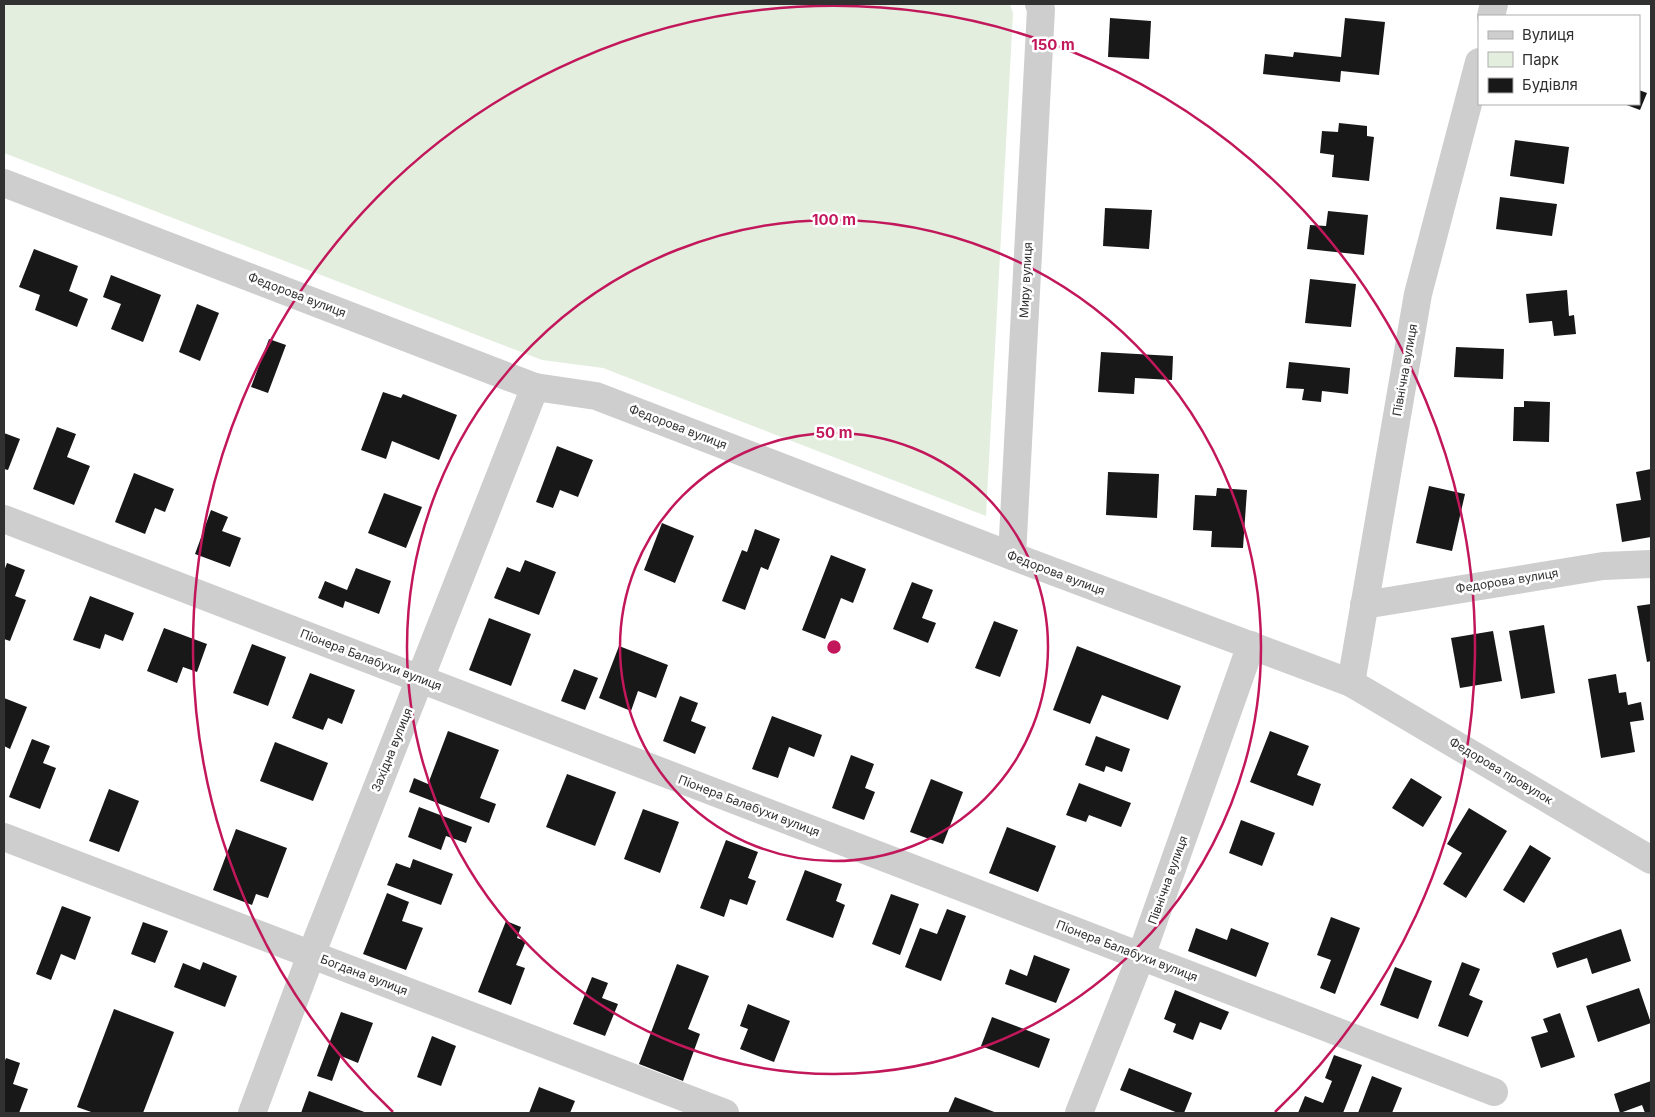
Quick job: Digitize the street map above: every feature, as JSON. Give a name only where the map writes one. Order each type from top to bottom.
[{"type":"street","name":"Миру вулиця","points":[[1012,556],[1041,10],[1039,4]]},
{"type":"street","name":"Північна вулиця","points":[[1351,682],[1418,294],[1478,66]]},
{"type":"street","name":"Федорова вулиця","points":[[4,182],[535,387],[596,396],[1012,556],[1351,682]]},
{"type":"street","name":"Західна вулиця","points":[[252,1113],[311,955],[535,387]]},
{"type":"street","name":"Піонера Балабухи вулиця","points":[[4,519],[1494,1092]]},
{"type":"street","name":"Федорова вулиця","points":[[1364,605],[1603,566],[1651,564]]},
{"type":"street","name":"Північна вулиця","points":[[1079,1113],[1141,956],[1251,646]]},
{"type":"street","name":"Федорова провулок","points":[[1351,682],[1651,860]]},
{"type":"street","name":"Богдана вулиця","points":[[4,837],[725,1113]]},
{"type":"green space","points":[[4,4],[1010,4],[1013,13],[986,516],[603,368],[542,360],[4,153]]},
{"type":"building","points":[[1110,18],[1151,21],[1149,59],[1108,57]]},
{"type":"building","points":[[1345,18],[1385,22],[1379,75],[1341,71],[1340,82],[1263,74],[1265,54],[1293,57],[1294,52],[1341,57]]},
{"type":"building","points":[[1640,90],[1647,93],[1640,110],[1627,105],[1640,105]]},
{"type":"building","points":[[1339,123],[1367,126],[1367,136],[1374,137],[1369,181],[1332,177],[1334,155],[1320,153],[1322,131],[1338,132]]},
{"type":"building","points":[[1515,140],[1569,147],[1564,184],[1510,176]]},
{"type":"building","points":[[1500,197],[1557,204],[1552,236],[1496,229]]},
{"type":"building","points":[[1105,208],[1152,210],[1149,249],[1103,246]]},
{"type":"building","points":[[1328,211],[1368,215],[1364,255],[1307,249],[1310,225],[1326,226]]},
{"type":"building","points":[[34,249],[78,266],[69,291],[88,299],[77,327],[35,310],[40,295],[19,287]]},
{"type":"building","points":[[111,275],[161,295],[143,342],[111,329],[121,304],[103,297]]},
{"type":"building","points":[[1310,279],[1356,284],[1351,327],[1305,323]]},
{"type":"building","points":[[1567,290],[1569,316],[1574,315],[1576,334],[1554,336],[1552,321],[1529,323],[1526,294]]},
{"type":"building","points":[[197,304],[219,313],[200,361],[179,352]]},
{"type":"building","points":[[269,339],[286,345],[268,393],[251,387]]},
{"type":"building","points":[[1456,347],[1504,349],[1503,379],[1454,377]]},
{"type":"building","points":[[1101,352],[1173,356],[1172,380],[1135,378],[1134,394],[1098,392]]},
{"type":"building","points":[[1289,362],[1350,368],[1348,394],[1322,391],[1321,402],[1302,400],[1304,389],[1286,388]]},
{"type":"building","points":[[383,392],[401,398],[403,394],[457,415],[439,460],[392,441],[386,459],[361,450]]},
{"type":"building","points":[[1524,401],[1550,402],[1549,442],[1513,441],[1514,407],[1524,407]]},
{"type":"building","points":[[57,427],[76,434],[67,457],[90,466],[74,505],[33,489]]},
{"type":"building","points":[[4,433],[20,439],[8,470],[4,469]]},
{"type":"building","points":[[557,446],[593,460],[578,497],[560,490],[553,508],[536,502]]},
{"type":"building","points":[[1651,469],[1651,537],[1622,542],[1616,504],[1641,500],[1636,472]]},
{"type":"building","points":[[1108,472],[1159,474],[1157,518],[1106,515]]},
{"type":"building","points":[[134,473],[174,489],[165,512],[155,508],[145,534],[115,522]]},
{"type":"building","points":[[1429,486],[1465,494],[1452,551],[1416,543]]},
{"type":"building","points":[[1217,488],[1247,490],[1243,548],[1211,547],[1212,531],[1193,530],[1195,495],[1216,496]]},
{"type":"building","points":[[384,493],[422,507],[406,548],[368,533]]},
{"type":"building","points":[[211,510],[228,517],[222,531],[241,538],[230,567],[195,554]]},
{"type":"building","points":[[662,523],[694,536],[675,583],[644,570]]},
{"type":"building","points":[[755,529],[780,539],[768,570],[761,567],[745,610],[722,601],[742,550],[747,552]]},
{"type":"building","points":[[831,555],[866,569],[853,603],[841,598],[825,639],[802,630]]},
{"type":"building","points":[[525,560],[556,572],[539,615],[494,598],[507,567],[520,572]]},
{"type":"building","points":[[7,563],[25,570],[15,596],[26,600],[10,641],[4,639],[4,571]]},
{"type":"building","points":[[356,568],[391,581],[379,614],[345,601],[343,608],[318,598],[325,581],[347,590]]},
{"type":"building","points":[[912,582],[933,590],[922,618],[936,623],[928,643],[893,629]]},
{"type":"building","points":[[90,596],[134,613],[123,641],[105,634],[100,649],[73,640]]},
{"type":"building","points":[[1651,604],[1651,661],[1647,662],[1637,606]]},
{"type":"building","points":[[489,618],[531,634],[511,686],[469,670]]},
{"type":"building","points":[[994,621],[1018,630],[1000,677],[975,668]]},
{"type":"building","points":[[1544,625],[1555,693],[1521,699],[1509,631]]},
{"type":"building","points":[[164,628],[207,644],[197,672],[183,667],[177,683],[147,671]]},
{"type":"building","points":[[1493,631],[1502,681],[1460,688],[1451,638]]},
{"type":"building","points":[[252,644],[286,657],[268,706],[233,693]]},
{"type":"building","points":[[619,646],[668,665],[656,698],[638,691],[631,711],[599,698]]},
{"type":"building","points":[[1077,646],[1181,686],[1168,720],[1102,695],[1090,724],[1053,710]]},
{"type":"building","points":[[574,669],[598,678],[585,710],[561,701]]},
{"type":"building","points":[[310,673],[355,690],[342,724],[328,718],[323,730],[292,718]]},
{"type":"building","points":[[1616,674],[1619,693],[1626,692],[1628,705],[1641,702],[1644,720],[1630,722],[1635,752],[1601,758],[1588,679]]},
{"type":"building","points":[[680,696],[698,703],[691,721],[706,727],[695,754],[663,741]]},
{"type":"building","points":[[4,698],[27,707],[10,749],[4,746]]},
{"type":"building","points":[[772,716],[822,735],[814,757],[789,747],[778,778],[752,769]]},
{"type":"building","points":[[448,731],[499,750],[480,798],[496,804],[489,823],[409,792],[414,778],[428,784]]},
{"type":"building","points":[[1270,731],[1309,746],[1297,775],[1321,784],[1313,806],[1250,782]]},
{"type":"building","points":[[1096,736],[1130,749],[1122,772],[1106,766],[1104,772],[1085,765]]},
{"type":"building","points":[[32,739],[50,746],[43,763],[56,768],[40,809],[9,797]]},
{"type":"building","points":[[275,742],[328,763],[313,801],[260,781]]},
{"type":"building","points":[[851,755],[874,764],[865,788],[875,792],[864,820],[832,808]]},
{"type":"building","points":[[567,774],[616,792],[595,846],[546,827]]},
{"type":"building","points":[[1411,778],[1442,797],[1423,827],[1392,808]]},
{"type":"building","points":[[931,779],[963,792],[943,844],[910,832]]},
{"type":"building","points":[[1079,783],[1131,803],[1121,827],[1089,815],[1086,822],[1066,815]]},
{"type":"building","points":[[109,789],[139,801],[119,852],[89,841]]},
{"type":"building","points":[[419,807],[472,827],[466,843],[446,836],[441,850],[408,837]]},
{"type":"building","points":[[1469,808],[1507,831],[1466,898],[1443,884],[1462,853],[1447,844]]},
{"type":"building","points":[[643,809],[679,822],[660,873],[624,859]]},
{"type":"building","points":[[1241,820],[1275,833],[1262,866],[1229,853]]},
{"type":"building","points":[[1007,827],[1056,846],[1038,892],[989,873]]},
{"type":"building","points":[[236,829],[287,848],[268,898],[256,894],[252,905],[213,890]]},
{"type":"building","points":[[726,840],[758,852],[748,878],[756,881],[747,905],[730,899],[724,917],[700,908]]},
{"type":"building","points":[[1530,845],[1551,858],[1524,903],[1503,890]]},
{"type":"building","points":[[413,859],[453,874],[441,905],[387,885],[396,863],[410,868]]},
{"type":"building","points":[[805,870],[842,884],[836,901],[845,905],[833,938],[786,920]]},
{"type":"building","points":[[387,893],[409,902],[402,921],[423,928],[406,970],[363,954]]},
{"type":"building","points":[[891,894],[919,904],[900,955],[872,944]]},
{"type":"building","points":[[62,906],[91,917],[75,960],[61,954],[51,980],[36,974]]},
{"type":"building","points":[[947,909],[966,916],[941,981],[905,967],[920,928],[937,934]]},
{"type":"building","points":[[1331,917],[1360,928],[1335,994],[1320,988],[1331,960],[1317,955]]},
{"type":"building","points":[[506,921],[521,927],[517,938],[526,941],[516,965],[525,968],[511,1005],[478,992]]},
{"type":"building","points":[[143,922],[168,931],[155,963],[131,954]]},
{"type":"building","points":[[1196,928],[1227,940],[1231,928],[1269,943],[1256,977],[1188,951]]},
{"type":"building","points":[[1621,929],[1631,961],[1592,974],[1587,958],[1557,968],[1552,953]]},
{"type":"building","points":[[1034,955],[1070,969],[1056,1003],[1005,984],[1010,969],[1027,976]]},
{"type":"building","points":[[203,962],[237,976],[225,1007],[174,987],[183,963],[200,970]]},
{"type":"building","points":[[1462,962],[1480,969],[1469,995],[1483,1001],[1468,1037],[1438,1026]]},
{"type":"building","points":[[677,964],[709,976],[688,1029],[700,1034],[683,1081],[639,1064]]},
{"type":"building","points":[[1395,967],[1432,981],[1418,1019],[1380,1005]]},
{"type":"building","points":[[592,977],[608,983],[602,998],[618,1004],[605,1036],[573,1024]]},
{"type":"building","points":[[1639,988],[1651,1023],[1598,1042],[1586,1006]]},
{"type":"building","points":[[1175,990],[1229,1012],[1221,1030],[1200,1022],[1193,1040],[1173,1032],[1176,1024],[1164,1019]]},
{"type":"building","points":[[748,1004],[790,1021],[774,1062],[740,1049],[748,1029],[740,1026]]},
{"type":"building","points":[[114,1009],[174,1032],[143,1113],[94,1113],[77,1107]]},
{"type":"building","points":[[341,1012],[373,1023],[358,1063],[341,1056],[332,1081],[317,1076]]},
{"type":"building","points":[[1560,1013],[1575,1057],[1541,1068],[1531,1037],[1548,1032],[1543,1019]]},
{"type":"building","points":[[992,1017],[1050,1039],[1039,1068],[981,1046]]},
{"type":"building","points":[[432,1036],[456,1046],[441,1086],[417,1077]]},
{"type":"building","points":[[1334,1055],[1362,1065],[1343,1113],[1298,1113],[1305,1096],[1323,1103],[1332,1081],[1325,1078]]},
{"type":"building","points":[[6,1058],[20,1063],[13,1084],[28,1089],[19,1113],[4,1113],[4,1063]]},
{"type":"building","points":[[1129,1068],[1192,1093],[1184,1113],[1178,1113],[1120,1090]]},
{"type":"building","points":[[1372,1076],[1402,1088],[1392,1113],[1358,1113]]},
{"type":"building","points":[[1651,1081],[1651,1113],[1645,1113],[1642,1105],[1620,1113],[1614,1094]]},
{"type":"building","points":[[539,1087],[575,1101],[570,1113],[529,1113]]},
{"type":"building","points":[[309,1091],[367,1113],[301,1113]]},
{"type":"building","points":[[955,1097],[997,1113],[948,1113]]}]
